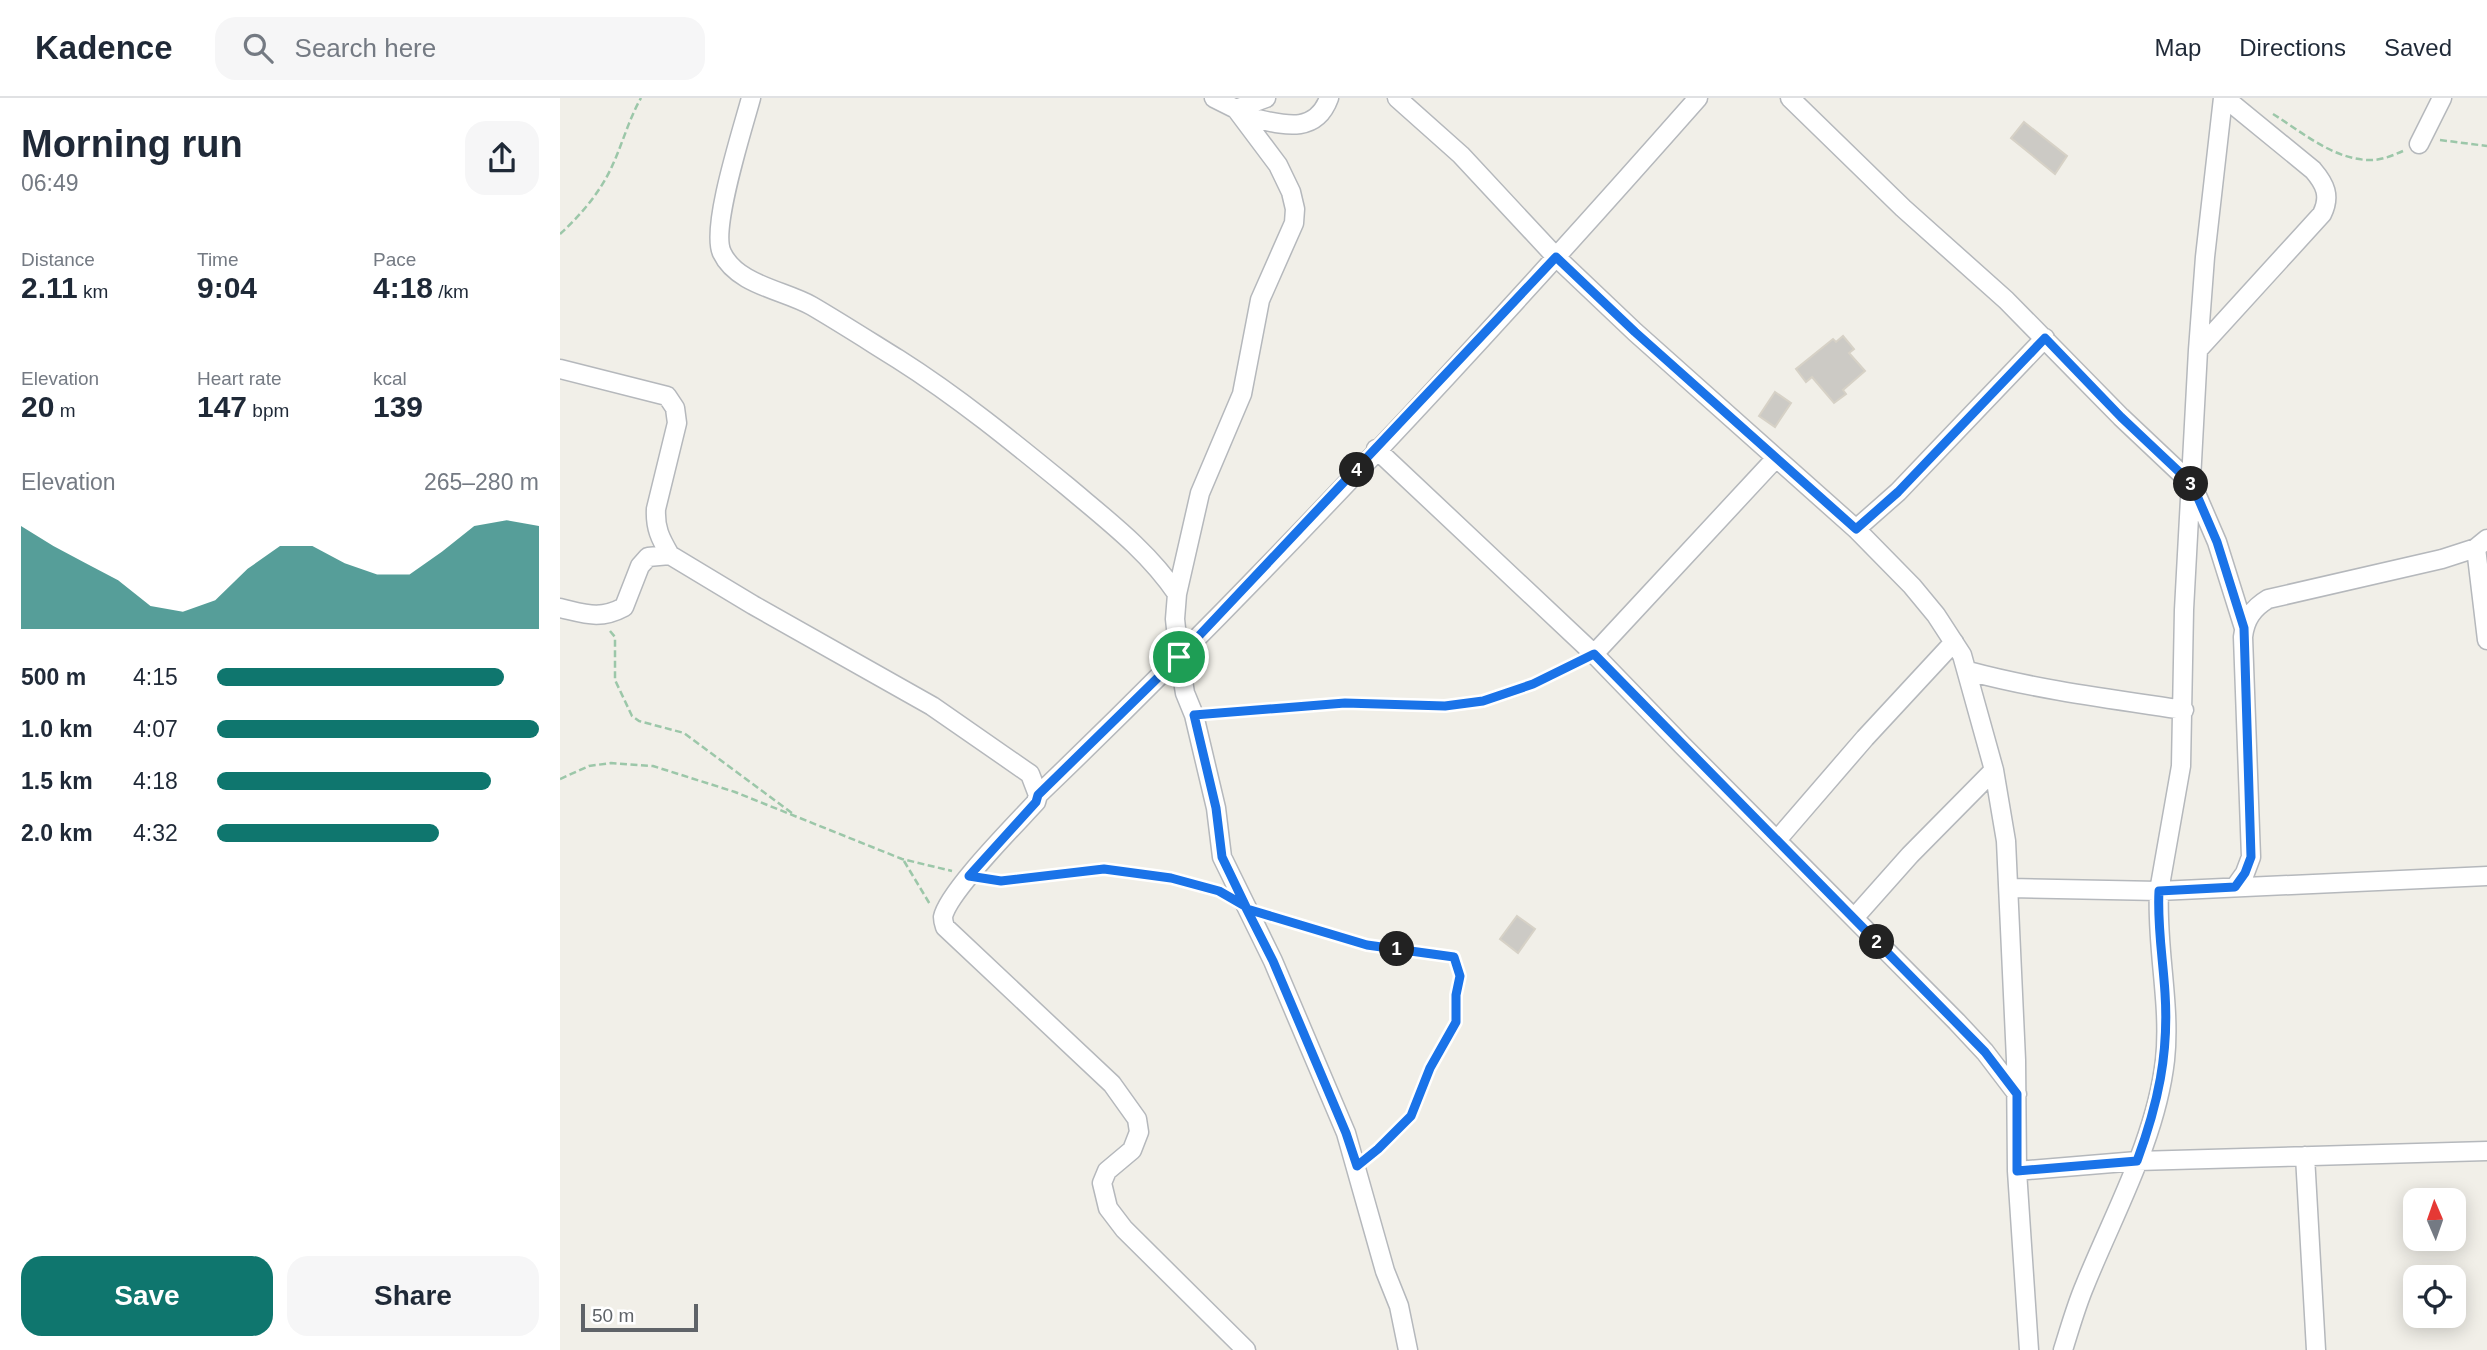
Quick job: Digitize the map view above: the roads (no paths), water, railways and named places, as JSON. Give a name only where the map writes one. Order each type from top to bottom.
[{"type":"street","points":[[751,98],[720,220],[720,251],[728,263],[741,275],[809,304],[901,361],[990,423],[1119,530],[1160,569],[1177,594]]},
{"type":"street","points":[[1214,98],[1240,112],[1288,125],[1306,124],[1318,119],[1329,98]]},
{"type":"street","points":[[1240,112],[1266,98]]},
{"type":"street","points":[[1396,98],[1461,155],[1556,257],[1635,332],[1856,529],[1912,586],[1954,642],[1968,671],[1994,770],[2006,841],[2017,1094],[2017,1171],[2029,1350]]},
{"type":"street","points":[[1246,1350],[1124,1229],[1108,1208],[1102,1183],[1107,1171],[1132,1150],[1139,1132],[1138,1119],[1112,1084],[945,928],[943,918],[949,903],[969,876],[1036,802],[1038,795],[1179,657],[1376,449],[1556,257],[1698,98]]},
{"type":"street","points":[[1790,98],[1903,208],[2045,338],[2121,417],[2192,484],[2217,542],[2244,628],[2252,838],[2251,857],[2245,873],[2235,887]]},
{"type":"street","points":[[2198,350],[2322,214],[2327,204],[2327,192],[2322,180],[2313,170],[2224,98]]},
{"type":"street","points":[[2063,1350],[2084,1287],[2137,1161],[2158,1098],[2165,1059],[2165,993],[2159,891],[2181,766],[2184,610],[2198,350],[2205,257],[2224,98]]},
{"type":"street","points":[[2419,145],[2442,98]]},
{"type":"street","points":[[1240,112],[1278,165],[1291,192],[1295,209],[1294,223],[1260,300],[1242,394],[1200,493],[1177,594],[1175,619],[1179,657],[1185,692],[1194,715],[1216,808],[1222,857],[1289,998],[1346,1133],[1385,1271],[1399,1306],[1408,1350]]},
{"type":"street","points":[[1856,529],[1898,492],[2045,338]]},
{"type":"street","points":[[560,369],[667,396],[675,408],[677,423],[656,509],[657,533],[670,555],[932,706],[1023,767],[1030,774],[1038,795]]},
{"type":"street","points":[[1376,449],[1594,654],[1957,1022],[1985,1052],[2017,1094]]},
{"type":"street","points":[[1594,654],[1776,458]]},
{"type":"street","points":[[2244,628],[2253,611],[2268,599],[2397,571],[2482,543],[2487,640]]},
{"type":"street","points":[[560,608],[596,616],[609,615],[624,607],[640,566],[649,557],[670,555]]},
{"type":"street","points":[[1777,840],[1865,738],[1954,642]]},
{"type":"street","points":[[1968,671],[2023,685],[2184,710]]},
{"type":"street","points":[[1854,918],[1910,855],[1994,770]]},
{"type":"street","points":[[2010,888],[2159,891],[2487,876]]},
{"type":"street","points":[[2017,1171],[2137,1161],[2487,1151]]},
{"type":"street","points":[[2305,1156],[2316,1350]]}]
